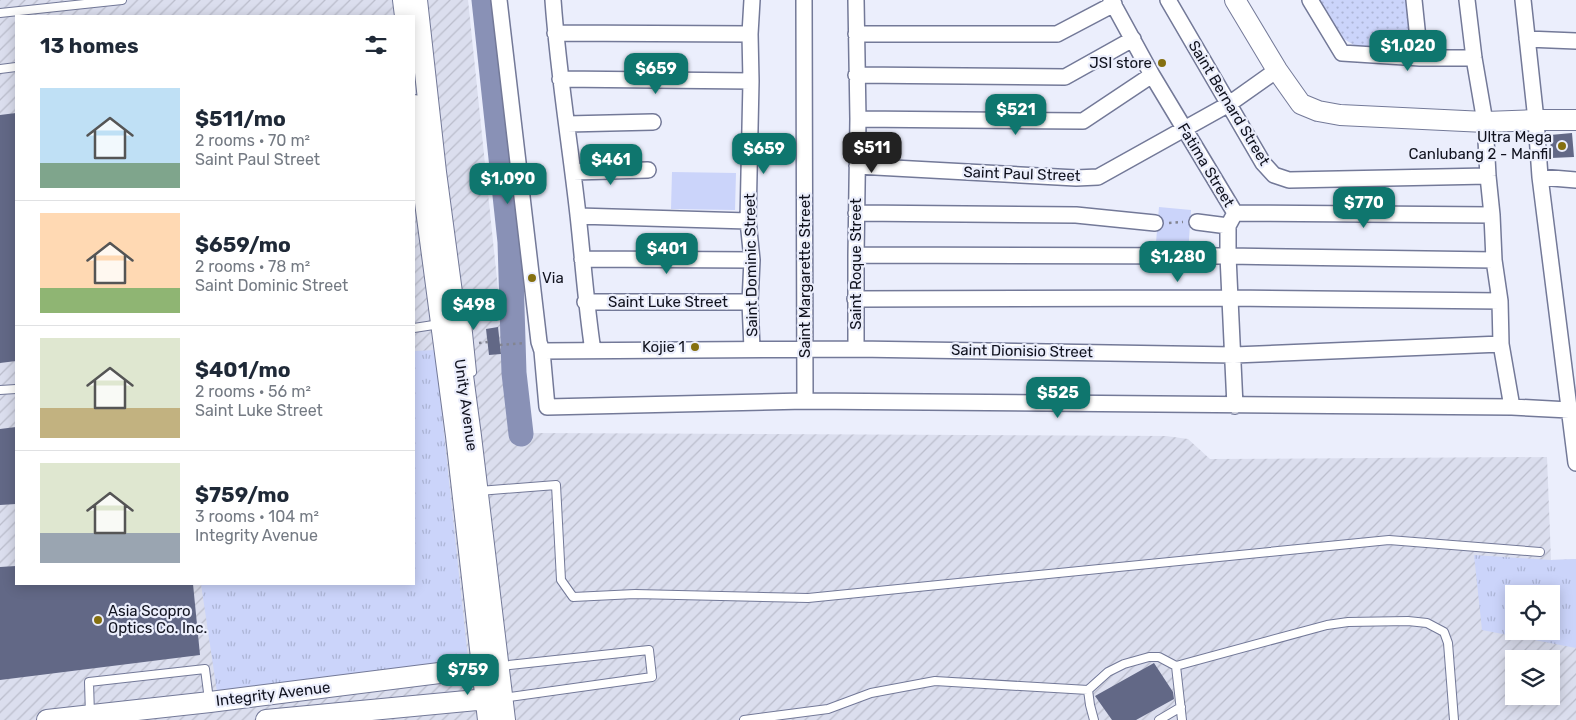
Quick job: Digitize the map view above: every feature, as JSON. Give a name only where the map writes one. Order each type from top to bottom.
[{"type":"street","points":[[403,0],[405,15]]},
{"type":"street","name":"Unity Avenue","points":[[417,0],[437,182],[473,417],[477,491],[494,698],[488,720]]},
{"type":"street","points":[[499,0],[539,342],[542,351],[547,407],[805,401],[1569,410]]},
{"type":"street","points":[[553,0],[560,79],[573,172],[586,302],[593,350]]},
{"type":"street","name":"Saint Dominic Street","points":[[752,0],[748,221],[752,260],[750,302],[752,349]]},
{"type":"street","name":"Saint Margarette Street","points":[[804,0],[805,401]]},
{"type":"street","name":"Saint Roque Street","points":[[856,0],[858,119],[856,349]]},
{"type":"street","name":"Saint Bernard Street","points":[[1168,0],[1268,170],[1274,175],[1283,179],[1488,176]]},
{"type":"street","points":[[1235,0],[1277,70],[1301,104],[1318,111],[1340,115],[1485,122],[1576,120]]},
{"type":"street","points":[[1310,0],[1342,53],[1420,58],[1474,58]]},
{"type":"street","points":[[1414,0],[1420,58]]},
{"type":"street","points":[[1467,0],[1474,58],[1485,122],[1494,260],[1500,300],[1502,344],[1512,408]]},
{"type":"street","points":[[1522,0],[1536,120],[1540,177],[1576,463]]},
{"type":"street","points":[[856,34],[1057,34],[1112,2]]},
{"type":"street","name":"Fatima Street","points":[[1112,2],[1152,75],[1185,129],[1232,220],[1228,256],[1235,406]]},
{"type":"street","points":[[555,33],[750,34]]},
{"type":"street","points":[[856,75],[1065,77],[1133,39]]},
{"type":"street","points":[[1527,39],[1576,41]]},
{"type":"street","name":"Saint Paul Street","points":[[857,166],[1076,178],[1098,177],[1229,104],[1277,70]]},
{"type":"street","points":[[858,119],[1083,121],[1152,75]]},
{"type":"street","points":[[560,79],[752,81]]},
{"type":"street","name":"Unity Avenue","points":[[415,113],[440,324],[491,667]]},
{"type":"street","points":[[567,124],[653,122]]},
{"type":"street","points":[[573,172],[648,170]]},
{"type":"street","points":[[1540,177],[1576,180]]},
{"type":"street","points":[[856,213],[1076,215],[1155,223]]},
{"type":"street","points":[[1197,222],[1492,215]]},
{"type":"street","points":[[578,216],[748,221]]},
{"type":"street","points":[[856,255],[1228,256],[1494,260]]},
{"type":"street","points":[[582,259],[752,260]]},
{"type":"street","points":[[855,299],[1229,298],[1500,300]]},
{"type":"street","name":"Saint Luke Street","points":[[586,302],[750,302]]},
{"type":"street","name":"Saint Dionisio Street","points":[[542,351],[856,349],[1234,355],[1502,344]]},
{"type":"street","name":"Integrity Avenue","points":[[47,720],[491,667]]},
{"type":"street","name":"Unity Avenue","points":[[494,698],[505,720]]},
{"type":"street","name":"Integrity Avenue","points":[[266,720],[494,698]]},
{"type":"lane","points":[[0,13],[122,0]]},
{"type":"lane","points":[[0,69],[15,67]]},
{"type":"lane","points":[[415,328],[440,324]]},
{"type":"lane","points":[[467,324],[474,382]]},
{"type":"lane","points":[[0,390],[15,389]]},
{"type":"lane","points":[[477,491],[556,486],[561,580],[573,597],[635,594],[808,598],[1389,540],[1540,552]]},
{"type":"lane","points":[[744,720],[828,709],[872,693],[935,680],[1088,690],[1108,672],[1124,664],[1149,657],[1159,657],[1176,666],[1327,625],[1408,621],[1427,623],[1444,632],[1448,643],[1454,720]]},
{"type":"lane","points":[[491,667],[649,650],[652,678],[494,698]]},
{"type":"lane","points":[[1176,666],[1182,720]]},
{"type":"lane","points":[[90,715],[89,682],[205,669],[210,702]]},
{"type":"lane","points":[[1088,690],[1094,720]]},
{"type":"lane","points":[[1159,720],[1181,707]]},
{"type":"path","points":[[1155,223],[1197,222]]},
{"type":"path","points":[[500,345],[524,343]]},
{"type":"shaded area","points":[[0,0],[468,0],[513,434],[1166,436],[1188,439],[1210,459],[1547,457],[1551,560],[1576,559],[1576,720],[0,720]]},
{"type":"green space","points":[[1320,0],[1408,0],[1411,46],[1357,47],[1344,39]]},
{"type":"green space","points":[[672,172],[736,173],[735,210],[671,209]]},
{"type":"green space","points":[[1159,207],[1191,210],[1187,269],[1154,266]]},
{"type":"green space","points":[[435,350],[468,659],[217,692],[201,585],[415,585],[415,351]]},
{"type":"green space","points":[[1474,555],[1551,560],[1576,559],[1576,648],[1534,640],[1560,640],[1560,585],[1505,585],[1505,634],[1482,630]]},
{"type":"building","points":[[15,113],[15,361],[0,363],[0,115]]},
{"type":"building","name":"Ultra Mega Canlubang 2 - Manfil","points":[[1572,133],[1574,157],[1551,158],[1550,135]]},
{"type":"building","points":[[498,327],[501,354],[489,355],[486,329]]},
{"type":"building","points":[[15,427],[15,504],[0,505],[0,429]]},
{"type":"building","name":"Asia Scopro Optics Co. Inc.","points":[[15,566],[15,585],[193,585],[200,655],[0,680],[0,567]]},
{"type":"building","points":[[1154,663],[1173,692],[1174,699],[1136,720],[1112,720],[1095,696]]},
{"type":"waterway","points":[[484,0],[510,242],[514,373],[521,434]]},
{"type":"place","name":"JSI store","points":[[1162,63]]},
{"type":"place","name":"Ultra Mega Canlubang 2 - Manfil","points":[[1562,146]]},
{"type":"place","name":"Via","points":[[532,278]]},
{"type":"place","name":"Kojie 1","points":[[695,347]]},
{"type":"place","name":"Asia Scopro Optics Co. Inc.","points":[[98,620]]}]
